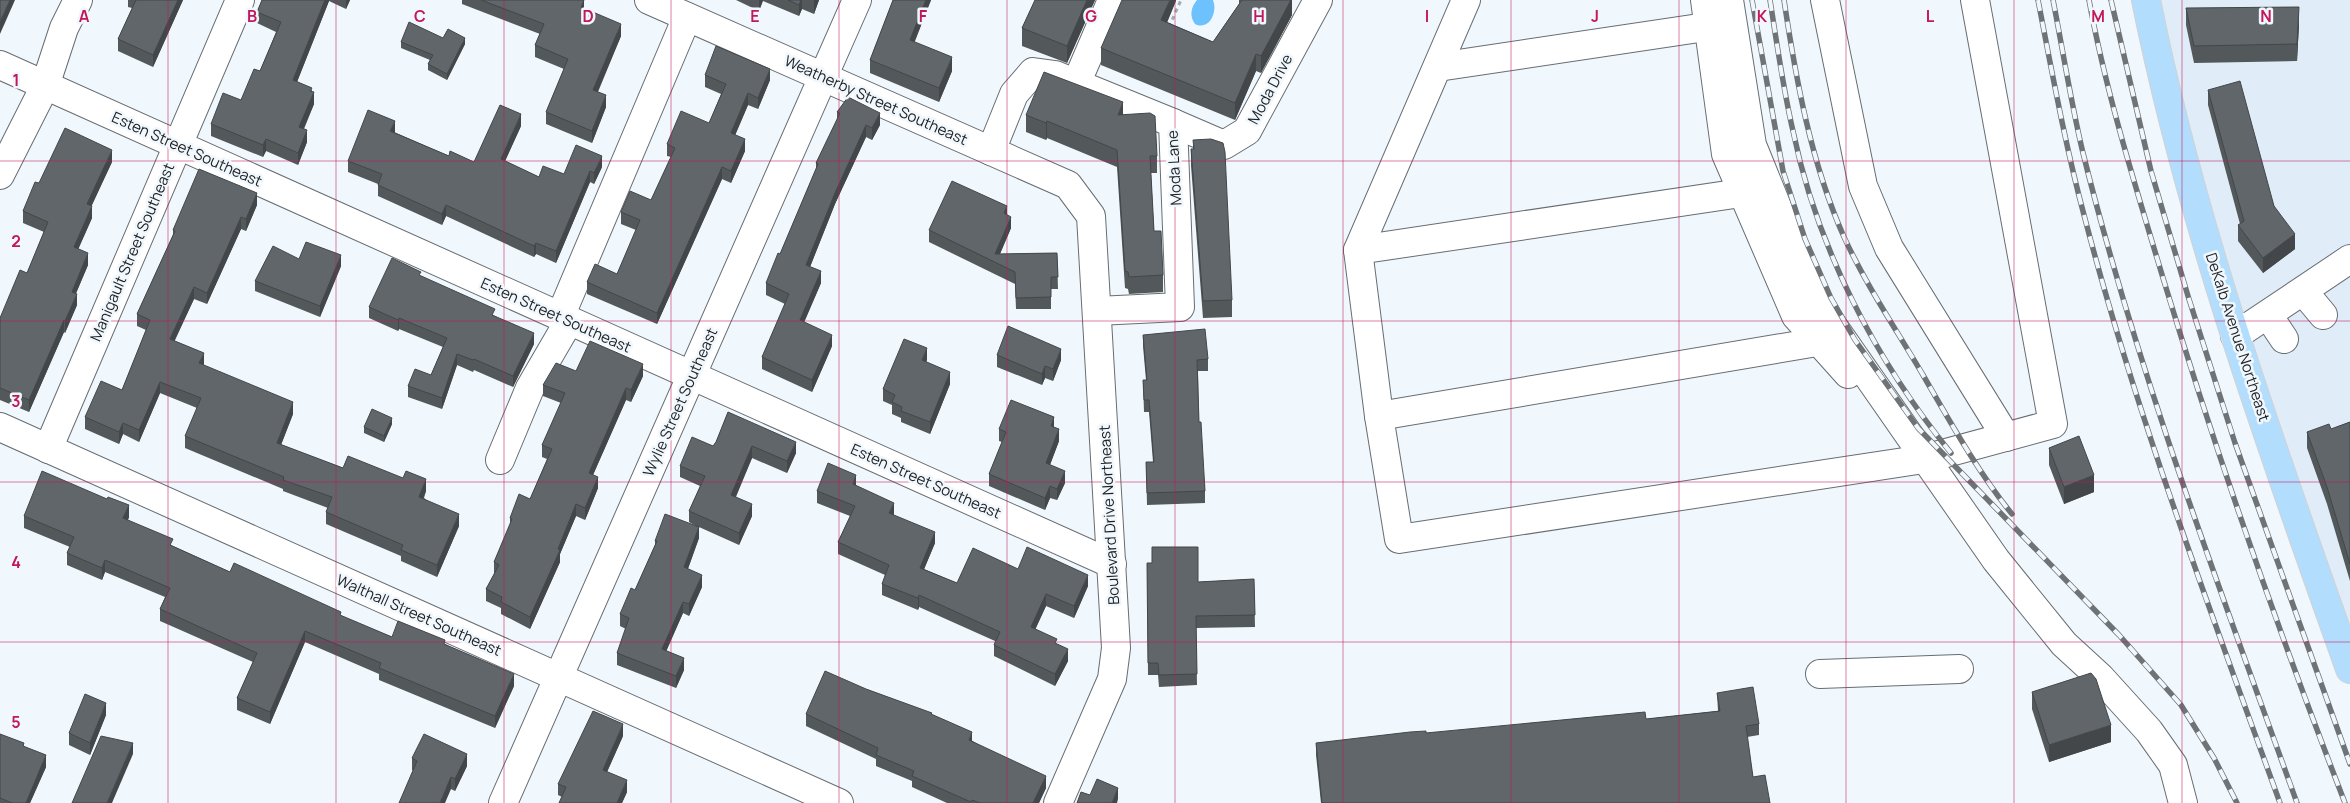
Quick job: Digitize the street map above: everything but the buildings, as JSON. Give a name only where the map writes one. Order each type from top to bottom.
[{"type":"main road","name":"DeKalb Avenue Northeast","points":[[2146,0],[2178,147],[2235,336],[2350,669]]},
{"type":"street","points":[[0,175],[45,86],[64,28],[78,0]]},
{"type":"street","name":"Manigault Street Southeast","points":[[48,449],[240,0]]},
{"type":"street","name":"Weatherby Street Southeast","points":[[649,0],[1068,185],[1091,216]]},
{"type":"street","name":"Wylie Street Southeast","points":[[503,803],[857,0]]},
{"type":"street","points":[[1076,84],[1112,0]]},
{"type":"street","name":"Moda Drive","points":[[1173,123],[1224,146],[1247,131],[1318,0]]},
{"type":"street","points":[[1466,0],[1358,250],[1380,416],[1399,539],[1924,459],[2053,424],[1975,0]]},
{"type":"street","points":[[1706,0],[1723,17],[1752,145],[1830,340]]},
{"type":"street","points":[[1825,0],[1863,186],[1889,248],[2006,437]]},
{"type":"street","points":[[500,460],[530,388],[564,319],[687,17]]},
{"type":"street","points":[[1438,67],[1723,17]]},
{"type":"street","points":[[1723,17],[1726,154],[1796,316],[1830,340],[1924,459],[1996,560],[2064,644],[2100,677],[2150,731],[2173,765],[2183,803]]},
{"type":"street","name":"Esten Street Southeast","points":[[0,66],[1112,564]]},
{"type":"street","name":"Moda Lane","points":[[991,151],[1014,94],[1033,72],[1055,75],[1173,123],[1180,308],[1097,311]]},
{"type":"street","points":[[1358,250],[1770,189]]},
{"type":"street","name":"Boulevard Drive Northeast","points":[[1058,803],[1112,679],[1116,648],[1091,216]]},
{"type":"street","points":[[2235,336],[2350,259]]},
{"type":"street","points":[[2303,291],[2323,314]]},
{"type":"street","points":[[2268,314],[2284,339]]},
{"type":"street","points":[[1380,416],[1830,340]]},
{"type":"street","name":"Walthall Street Southeast","points":[[0,427],[839,803]]},
{"type":"street","points":[[1820,674],[1959,669]]},
{"type":"path","points":[[1168,31],[1181,0]]},
{"type":"shaded area","points":[[2134,0],[2350,0],[2350,663]]},
{"type":"water","points":[[1197,0],[1213,0],[1213,15],[1208,23],[1204,25],[1195,24],[1191,15]]},
{"type":"railway","points":[[1752,0],[1783,171],[1805,239],[1831,298],[1855,340],[1918,428],[2119,635],[2181,705],[2214,758],[2237,803]]},
{"type":"railway","points":[[1770,0],[1786,99],[1804,175],[1817,218],[1834,260],[1874,342],[1924,418],[1951,453]]},
{"type":"railway","points":[[1784,0],[1806,121],[1822,180],[1844,237],[1872,290],[1965,446],[1988,482],[2012,514]]},
{"type":"railway","points":[[2038,0],[2071,162],[2104,290],[2175,511],[2280,803]]},
{"type":"railway","points":[[2053,0],[2083,153],[2129,318],[2210,562],[2297,803]]},
{"type":"railway","points":[[2089,0],[2122,140],[2205,411],[2249,542],[2345,803]]},
{"type":"railway","points":[[2111,0],[2151,171],[2188,296],[2235,443],[2350,764]]}]
